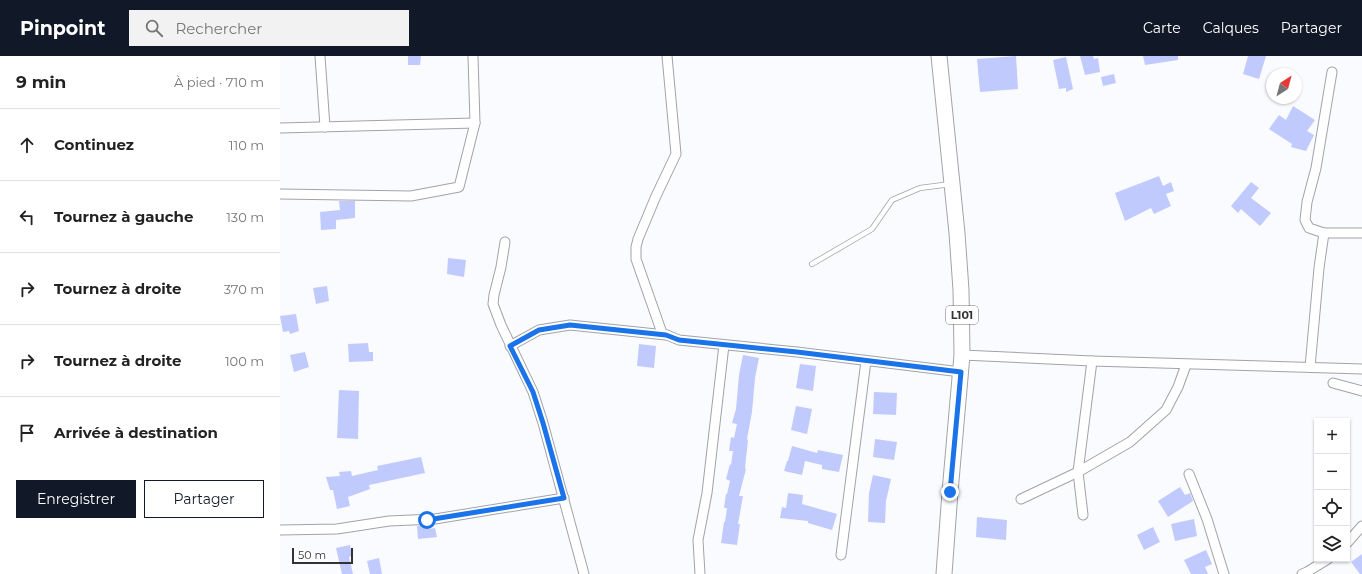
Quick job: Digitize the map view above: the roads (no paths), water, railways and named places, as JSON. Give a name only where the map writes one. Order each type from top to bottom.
[{"type":"main road","name":"L101","points":[[940,56],[961,290],[962,355],[944,574]]},
{"type":"street","points":[[320,56],[325,127]]},
{"type":"street","points":[[280,194],[411,196],[459,187],[476,123],[474,56]]},
{"type":"street","points":[[666,335],[662,333],[656,318],[636,259],[636,247],[656,196],[676,154],[667,56]]},
{"type":"street","points":[[1332,72],[1316,168],[1304,220],[1309,228],[1324,233],[1362,233]]},
{"type":"street","points":[[280,128],[476,123]]},
{"type":"street","points":[[1310,368],[1319,268],[1324,233]]},
{"type":"street","points":[[505,242],[493,304],[510,346],[533,392],[543,423],[584,574]]},
{"type":"street","points":[[510,346],[539,330],[570,325],[666,335],[679,340],[797,352],[961,372]]},
{"type":"street","points":[[700,574],[698,540],[707,493],[724,345]]},
{"type":"street","points":[[962,355],[1092,361],[1362,369]]},
{"type":"street","points":[[841,555],[866,361]]},
{"type":"street","points":[[1083,515],[1078,472],[1092,361]]},
{"type":"street","points":[[1022,499],[1078,472],[1130,442],[1166,410],[1178,387],[1186,364]]},
{"type":"street","points":[[1333,382],[1362,391]]},
{"type":"street","points":[[1189,474],[1207,519],[1224,574]]},
{"type":"street","points":[[280,530],[337,529],[389,521],[435,519],[564,498]]},
{"type":"street","points":[[1350,542],[1359,537],[1362,526]]},
{"type":"street","points":[[1302,574],[1323,562]]},
{"type":"lane","points":[[812,264],[872,230],[892,200],[920,188],[952,184]]}]
